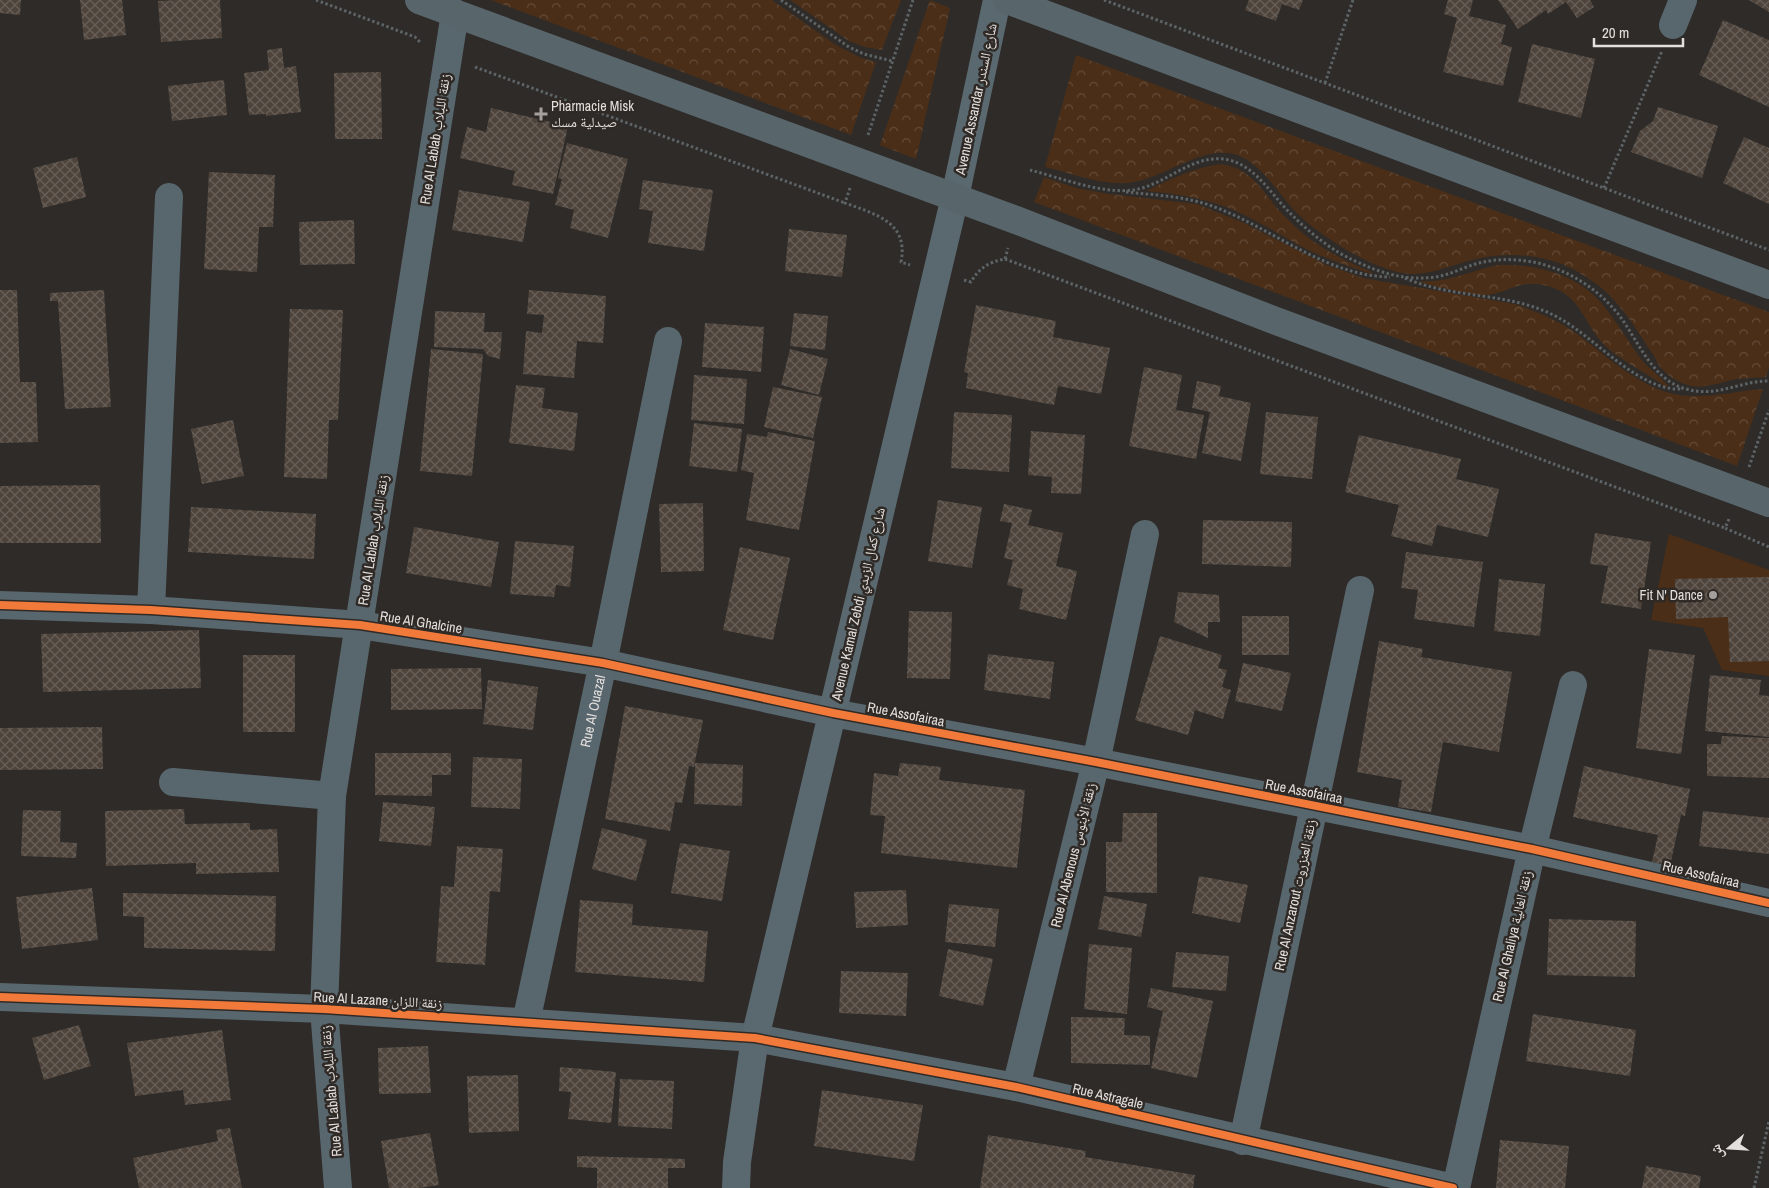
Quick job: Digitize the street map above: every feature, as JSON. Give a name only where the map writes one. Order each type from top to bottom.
[{"type":"main road","points":[[419,0],[955,197],[1286,325],[1769,503]]},
{"type":"main road","points":[[1007,0],[1769,285]]},
{"type":"street","name":"Avenue Assandar شارع السندر","points":[[955,197],[997,0]]},
{"type":"street","points":[[1673,25],[1683,0]]},
{"type":"street","name":"Rue Al Lablab زنقة اللبلاب","points":[[338,1188],[324,1009],[332,796],[455,13]]},
{"type":"street","points":[[151,610],[169,197]]},
{"type":"street","name":"Avenue Kamal Zebdi شارع كمال الزبدي","points":[[736,1188],[737,1162],[755,1038],[955,197]]},
{"type":"street","name":"Rue Al Ouazal","points":[[526,1022],[603,664],[668,341]]},
{"type":"street","name":"Rue Al Abenous زنقة الأبنوس","points":[[1016,1087],[1096,762],[1145,534]]},
{"type":"street","name":"Rue Al Anzarout زنقة العنزروت","points":[[1243,1141],[1360,590]]},
{"type":"street","name":"Rue Al Ghalcine","points":[[0,605],[151,610],[360,625],[603,664],[833,713]]},
{"type":"street","name":"Rue Al Ghaliya زنقة الغالية","points":[[1455,1188],[1532,849],[1573,684]]},
{"type":"street","name":"Rue Assofairaa","points":[[833,713],[1096,762],[1532,849],[1769,903]]},
{"type":"street","points":[[173,782],[332,796]]},
{"type":"street","name":"Rue Al Lazane زنقة اللزان","points":[[0,997],[324,1009],[755,1038]]},
{"type":"street","name":"Rue Astragale","points":[[755,1038],[1016,1087],[1243,1141],[1455,1188]]},
{"type":"path","points":[[316,0],[415,37],[420,40],[423,48],[845,203]]},
{"type":"path","points":[[781,0],[849,47],[864,54],[892,61]]},
{"type":"path","points":[[1104,0],[1769,250]]},
{"type":"path","points":[[1325,83],[1354,0]]},
{"type":"path","points":[[1604,188],[1673,25]]},
{"type":"path","points":[[1118,191],[1135,190],[1147,186],[1202,160],[1229,160],[1244,166],[1257,175],[1291,215],[1349,259],[1373,270],[1396,277]]},
{"type":"path","points":[[1030,170],[1100,188],[1177,197],[1212,206],[1264,229],[1304,251],[1366,275],[1415,278],[1435,277],[1479,263],[1497,260],[1538,263],[1564,271],[1583,282],[1601,296],[1618,314],[1655,368],[1665,378],[1686,389]]},
{"type":"path","points":[[1005,259],[1726,528]]},
{"type":"path","points":[[1402,277],[1437,290],[1508,300],[1543,310],[1575,328],[1617,361],[1655,385],[1674,390],[1686,389],[1713,392],[1756,382],[1769,382]]},
{"type":"path","points":[[1740,492],[1769,410]]},
{"type":"path","points":[[1754,1188],[1769,1121]]},
{"type":"green space","points":[[491,0],[772,0],[836,45],[861,58],[876,62],[851,135]]},
{"type":"green space","points":[[790,0],[901,0],[882,50],[865,47],[849,41]]},
{"type":"green space","points":[[930,0],[950,8],[916,159],[880,145]]},
{"type":"green space","points":[[1076,55],[1769,312],[1769,367],[1766,377],[1737,379],[1703,386],[1692,386],[1679,381],[1660,367],[1629,318],[1608,294],[1583,275],[1551,260],[1515,255],[1491,256],[1420,274],[1403,273],[1375,264],[1344,248],[1315,229],[1293,209],[1261,171],[1246,159],[1237,155],[1210,154],[1140,181],[1126,183],[1106,182],[1045,167]]},
{"type":"green space","points":[[1222,164],[1238,169],[1253,179],[1280,211],[1307,237],[1334,254],[1372,272],[1371,274],[1310,251],[1249,217],[1224,206],[1187,196],[1146,191],[1192,171]]},
{"type":"green space","points":[[1044,177],[1076,188],[1109,194],[1197,204],[1244,223],[1327,265],[1363,278],[1515,304],[1539,313],[1562,325],[1577,334],[1625,371],[1666,392],[1701,396],[1763,389],[1737,466],[1034,202]]},
{"type":"green space","points":[[1498,265],[1527,266],[1555,273],[1569,278],[1593,294],[1613,318],[1641,359],[1668,386],[1666,387],[1609,349],[1600,341],[1575,303],[1557,289],[1543,285],[1527,284],[1495,294],[1482,295],[1454,291],[1421,282],[1451,278]]},
{"type":"green space","name":"Fit N' Dance","points":[[1669,534],[1769,570],[1769,676],[1722,670],[1703,628],[1651,620]]},
{"type":"building","points":[[0,0],[21,0],[20,15],[0,13]]},
{"type":"building","points":[[80,0],[122,0],[126,35],[84,40]]},
{"type":"building","points":[[220,0],[222,38],[161,42],[158,1]]},
{"type":"building","points":[[1249,0],[1303,0],[1299,10],[1282,4],[1276,21],[1245,10]]},
{"type":"building","points":[[1448,0],[1473,0],[1469,16],[1506,25],[1501,44],[1512,47],[1503,86],[1443,72],[1457,18],[1444,14]]},
{"type":"building","points":[[1498,0],[1590,0],[1594,7],[1577,18],[1566,2],[1548,14],[1546,10],[1518,29]]},
{"type":"building","points":[[1749,0],[1769,0],[1769,12]]},
{"type":"building","points":[[1723,20],[1769,40],[1769,107],[1699,75]]},
{"type":"building","points":[[1532,44],[1595,59],[1581,118],[1518,102]]},
{"type":"building","points":[[282,48],[284,68],[296,66],[301,112],[266,116],[266,114],[249,115],[244,73],[269,70],[267,50]]},
{"type":"building","points":[[381,72],[382,139],[335,139],[334,73]]},
{"type":"building","points":[[224,80],[227,115],[172,121],[168,86]]},
{"type":"building","points":[[1658,107],[1718,126],[1702,178],[1631,152],[1640,131],[1653,121]]},
{"type":"building","points":[[491,108],[568,126],[553,194],[512,185],[515,171],[460,158],[467,127],[486,132]]},
{"type":"building","points":[[1744,137],[1769,148],[1769,204],[1723,183]]},
{"type":"building","points":[[567,143],[628,159],[608,238],[570,228],[574,210],[555,205],[562,179],[558,178]]},
{"type":"building","points":[[77,157],[86,197],[43,208],[33,168]]},
{"type":"building","points":[[209,172],[275,175],[273,227],[259,227],[257,272],[204,269]]},
{"type":"building","points":[[643,180],[713,190],[704,251],[648,243],[653,211],[639,209]]},
{"type":"building","points":[[459,190],[530,202],[523,242],[452,230]]},
{"type":"building","points":[[354,220],[355,264],[300,265],[299,222]]},
{"type":"building","points":[[789,229],[847,235],[842,277],[785,271]]},
{"type":"building","points":[[0,290],[17,290],[20,382],[36,382],[38,442],[0,443]]},
{"type":"building","points":[[104,290],[111,407],[65,409],[58,301],[50,301],[50,293]]},
{"type":"building","points":[[529,290],[606,296],[603,343],[577,341],[574,378],[523,374],[526,331],[542,333],[544,315],[527,314]]},
{"type":"building","points":[[976,305],[1056,321],[1053,337],[1110,348],[1101,394],[1058,386],[1054,405],[966,388],[968,373],[964,372]]},
{"type":"building","points":[[290,309],[343,310],[338,420],[329,420],[327,479],[284,477]]},
{"type":"building","points":[[435,311],[485,313],[484,332],[502,332],[500,359],[488,356],[483,349],[434,347]]},
{"type":"building","points":[[794,313],[828,316],[825,350],[790,346]]},
{"type":"building","points":[[705,323],[764,327],[761,372],[702,367]]},
{"type":"building","points":[[431,349],[483,354],[472,476],[420,471]]},
{"type":"building","points":[[790,349],[828,359],[819,395],[781,385]]},
{"type":"building","points":[[1144,367],[1182,375],[1176,410],[1204,415],[1196,459],[1129,446]]},
{"type":"building","points":[[694,375],[747,379],[744,424],[691,420]]},
{"type":"building","points":[[1197,381],[1221,386],[1219,396],[1251,403],[1241,461],[1202,453],[1210,412],[1192,408]]},
{"type":"building","points":[[516,385],[545,388],[542,408],[578,413],[574,451],[509,443]]},
{"type":"building","points":[[773,387],[822,397],[813,438],[764,427]]},
{"type":"building","points":[[954,412],[1012,415],[1009,472],[951,468]]},
{"type":"building","points":[[1266,412],[1318,417],[1312,479],[1260,474]]},
{"type":"building","points":[[233,420],[244,476],[202,484],[191,429]]},
{"type":"building","points":[[694,423],[742,429],[737,472],[689,466]]},
{"type":"building","points":[[1031,431],[1085,435],[1081,494],[1051,493],[1052,477],[1028,475]]},
{"type":"building","points":[[768,432],[815,441],[799,530],[746,520],[754,473],[741,470],[747,434],[767,437]]},
{"type":"building","points":[[1359,435],[1461,459],[1456,479],[1499,489],[1488,537],[1437,525],[1432,546],[1391,536],[1399,505],[1345,492]]},
{"type":"building","points":[[100,485],[101,543],[0,543],[0,486]]},
{"type":"building","points":[[938,500],[982,507],[972,568],[928,561]]},
{"type":"building","points":[[703,503],[704,571],[661,572],[659,504]]},
{"type":"building","points":[[1004,504],[1032,510],[1028,525],[1063,533],[1056,566],[1077,571],[1066,620],[1019,609],[1023,589],[1007,585],[1013,560],[1004,558],[1012,523],[1000,521]]},
{"type":"building","points":[[191,507],[316,514],[314,559],[188,552]]},
{"type":"building","points":[[1203,520],[1292,522],[1291,567],[1202,564]]},
{"type":"building","points":[[414,527],[499,542],[491,587],[406,573]]},
{"type":"building","points":[[1595,533],[1651,542],[1641,609],[1601,603],[1608,566],[1590,564]]},
{"type":"building","points":[[515,541],[574,546],[570,587],[556,585],[554,597],[510,594]]},
{"type":"building","points":[[740,547],[790,558],[773,640],[723,630]]},
{"type":"building","points":[[1406,552],[1483,562],[1474,627],[1414,619],[1418,590],[1401,588]]},
{"type":"building","points":[[1769,577],[1769,661],[1730,662],[1728,617],[1676,619],[1675,579]]},
{"type":"building","points":[[1499,579],[1545,584],[1540,636],[1494,631]]},
{"type":"building","points":[[1178,592],[1219,595],[1220,622],[1208,622],[1208,638],[1174,622]]},
{"type":"building","points":[[909,611],[952,612],[950,679],[907,678]]},
{"type":"building","points":[[1242,616],[1289,616],[1289,655],[1242,655]]},
{"type":"building","points":[[199,630],[201,688],[43,692],[41,634]]},
{"type":"building","points":[[1160,636],[1222,655],[1218,668],[1227,670],[1222,687],[1231,690],[1223,719],[1195,710],[1188,735],[1135,720]]},
{"type":"building","points":[[1379,641],[1423,649],[1421,657],[1512,672],[1499,752],[1443,742],[1431,812],[1398,807],[1402,780],[1357,772]]},
{"type":"building","points":[[1649,649],[1695,655],[1681,754],[1636,748]]},
{"type":"building","points":[[988,654],[1054,662],[1050,699],[984,690]]},
{"type":"building","points":[[243,655],[295,655],[295,732],[243,732]]},
{"type":"building","points":[[1243,663],[1291,673],[1282,711],[1235,701]]},
{"type":"building","points":[[481,668],[482,709],[391,710],[391,669]]},
{"type":"building","points":[[1710,675],[1761,680],[1759,695],[1769,696],[1769,737],[1705,731]]},
{"type":"building","points":[[488,680],[538,687],[533,730],[483,724]]},
{"type":"building","points":[[625,706],[703,720],[694,767],[689,766],[682,803],[675,802],[670,831],[605,819]]},
{"type":"building","points":[[102,727],[103,769],[0,770],[0,728]]},
{"type":"building","points":[[1722,736],[1769,738],[1769,778],[1707,776],[1707,744],[1721,744]]},
{"type":"building","points":[[375,753],[451,753],[451,775],[432,775],[432,796],[375,795]]},
{"type":"building","points":[[473,757],[522,759],[520,809],[471,807]]},
{"type":"building","points":[[695,763],[743,765],[742,806],[694,804]]},
{"type":"building","points":[[900,763],[941,767],[939,780],[1025,790],[1017,868],[881,853],[885,816],[870,815],[874,773],[898,776]]},
{"type":"building","points":[[1584,766],[1690,789],[1685,816],[1681,815],[1670,866],[1652,862],[1658,835],[1573,817]]},
{"type":"building","points":[[383,802],[435,807],[431,846],[379,841]]},
{"type":"building","points":[[184,809],[185,824],[250,823],[250,830],[277,829],[279,872],[196,874],[196,863],[106,866],[105,811]]},
{"type":"building","points":[[23,810],[61,811],[60,842],[77,843],[76,858],[21,856]]},
{"type":"building","points":[[1703,811],[1769,818],[1769,854],[1699,846]]},
{"type":"building","points":[[1123,813],[1157,813],[1157,893],[1106,892],[1106,842],[1122,842]]},
{"type":"building","points":[[602,828],[647,840],[636,881],[592,869]]},
{"type":"building","points":[[680,843],[730,851],[722,901],[671,893]]},
{"type":"building","points":[[457,846],[503,849],[500,892],[490,891],[485,965],[436,962],[441,886],[454,887]]},
{"type":"building","points":[[1199,876],[1248,885],[1240,923],[1192,913]]},
{"type":"building","points":[[92,888],[98,940],[22,949],[16,897]]},
{"type":"building","points":[[906,890],[908,925],[856,928],[854,892]]},
{"type":"building","points":[[123,893],[276,896],[275,951],[144,948],[144,917],[123,916]]},
{"type":"building","points":[[1104,896],[1147,904],[1141,937],[1098,929]]},
{"type":"building","points":[[580,900],[633,904],[632,925],[708,931],[704,982],[575,972]]},
{"type":"building","points":[[949,904],[999,909],[995,947],[945,942]]},
{"type":"building","points":[[1549,919],[1636,921],[1635,977],[1547,975]]},
{"type":"building","points":[[1089,944],[1132,948],[1127,1014],[1084,1009]]},
{"type":"building","points":[[948,949],[993,959],[983,1006],[939,996]]},
{"type":"building","points":[[1176,952],[1229,956],[1226,991],[1172,987]]},
{"type":"building","points":[[841,971],[908,973],[906,1016],[839,1013]]},
{"type":"building","points":[[1151,988],[1213,1001],[1197,1078],[1151,1068],[1163,1011],[1147,1007]]},
{"type":"building","points":[[1533,1014],[1636,1030],[1630,1076],[1526,1061]]},
{"type":"building","points":[[1071,1017],[1125,1018],[1124,1035],[1150,1036],[1150,1065],[1071,1063]]},
{"type":"building","points":[[79,1025],[91,1066],[44,1080],[32,1038]]},
{"type":"building","points":[[222,1030],[231,1100],[185,1105],[183,1090],[135,1096],[127,1043]]},
{"type":"building","points":[[428,1046],[431,1093],[379,1094],[378,1048]]},
{"type":"building","points":[[560,1067],[616,1072],[611,1123],[568,1119],[571,1092],[559,1091]]},
{"type":"building","points":[[518,1075],[519,1131],[469,1133],[467,1076]]},
{"type":"building","points":[[620,1079],[674,1081],[672,1129],[618,1126]]},
{"type":"building","points":[[822,1090],[923,1105],[914,1161],[814,1146]]},
{"type":"building","points":[[230,1128],[242,1188],[139,1188],[133,1158],[218,1141],[216,1130]]},
{"type":"building","points":[[430,1133],[439,1185],[418,1188],[389,1188],[381,1141]]},
{"type":"building","points":[[988,1135],[1086,1151],[1085,1157],[1195,1175],[1193,1188],[980,1188]]},
{"type":"building","points":[[1500,1140],[1569,1146],[1565,1188],[1496,1188]]},
{"type":"building","points":[[577,1156],[685,1159],[685,1168],[668,1168],[668,1188],[597,1188],[597,1168],[577,1167]]},
{"type":"building","points":[[1646,1166],[1701,1176],[1699,1188],[1642,1188]]},
{"type":"cycle path","points":[[0,605],[151,610],[360,625],[603,663],[833,713],[1096,762],[1532,849],[1769,903]]},
{"type":"cycle path","points":[[0,997],[324,1009],[755,1038],[1016,1087],[1453,1188]]},
{"type":"place","name":"Pharmacie Misk صيدلية مسك","points":[[541,114]]},
{"type":"place","name":"Fit N' Dance","points":[[1713,595]]}]
